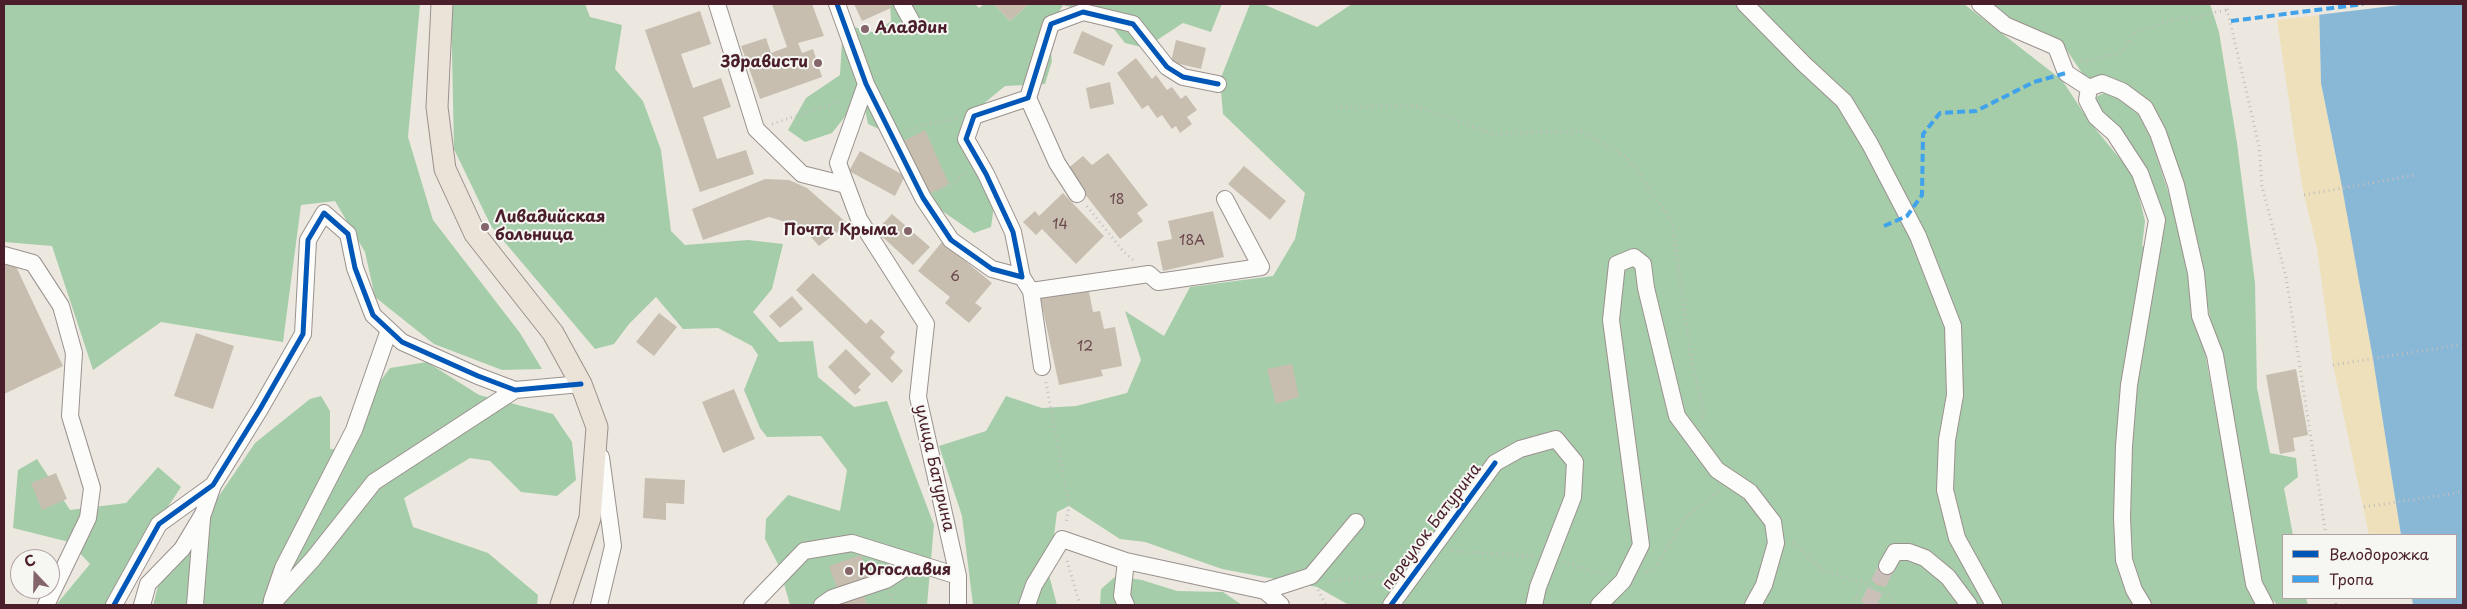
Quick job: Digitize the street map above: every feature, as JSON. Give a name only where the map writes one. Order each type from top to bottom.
[{"type":"main road","points":[[432,4],[426,82],[433,150],[443,192],[458,224],[576,385]]},
{"type":"main road","points":[[442,4],[436,107],[445,170],[475,234],[553,333],[597,427],[590,518],[561,605]]},
{"type":"street","points":[[717,4],[756,129],[802,174],[846,185]]},
{"type":"street","points":[[837,4],[864,90],[893,138],[923,198],[951,240],[992,269],[1022,277]]},
{"type":"street","points":[[902,4],[912,24]]},
{"type":"street","points":[[1745,4],[1804,64],[1844,101],[1870,144],[1918,236],[1953,326],[1955,395],[1947,440],[1945,490],[1957,538],[1994,605]]},
{"type":"street","points":[[1980,4],[2005,25],[2056,46],[2066,72],[2089,88]]},
{"type":"street","points":[[1077,194],[1058,163],[1028,98],[1051,24],[1083,12],[1133,24],[1167,67],[1183,77],[1218,84]]},
{"type":"street","points":[[2089,88],[2102,83],[2122,91],[2146,108],[2158,133],[2176,184],[2196,274],[2200,316],[2215,355],[2254,584],[2264,605]]},
{"type":"street","points":[[2089,88],[2087,100],[2096,117],[2114,133],[2140,173],[2157,220],[2129,386],[2124,446],[2122,518],[2124,560],[2134,590],[2143,605]]},
{"type":"street","name":"улица Батурина","points":[[864,90],[838,163],[859,220],[926,324],[918,397],[958,576],[958,605]]},
{"type":"street","points":[[1028,98],[974,116],[966,139],[1013,232],[1022,277],[1031,291],[1042,367]]},
{"type":"street","points":[[1031,291],[1149,274],[1158,282],[1261,267],[1225,199]]},
{"type":"street","points":[[142,605],[148,584],[182,549],[203,514],[213,485],[303,334],[308,240],[324,213],[348,234],[355,268],[373,315],[402,342],[515,390],[576,385]]},
{"type":"street","points":[[4,255],[32,263],[61,306],[74,353],[70,416],[92,488],[88,518],[46,605]]},
{"type":"street","points":[[1599,605],[1623,580],[1640,544],[1611,320],[1617,264],[1634,257],[1643,264],[1646,288],[1677,416],[1717,470],[1750,492],[1773,522],[1776,543],[1764,584],[1753,605]]},
{"type":"street","points":[[271,605],[283,568],[354,430],[388,330]]},
{"type":"street","points":[[271,605],[313,559],[374,482],[515,390]]},
{"type":"street","points":[[597,427],[613,546],[599,605]]},
{"type":"street","name":"переулок Батурина","points":[[1390,605],[1495,463],[1520,449],[1556,439],[1575,462],[1573,497],[1550,557]]},
{"type":"street","points":[[114,605],[159,524],[213,485]]},
{"type":"street","points":[[195,605],[203,514]]},
{"type":"street","points":[[1265,592],[1311,576],[1356,522]]},
{"type":"street","points":[[1027,605],[1034,584],[1062,540],[1126,561],[1265,592],[1281,605]]},
{"type":"street","points":[[752,605],[804,551],[852,543],[958,576]]},
{"type":"street","points":[[1886,566],[1895,552],[1909,552],[1925,558],[1948,577],[1969,605]]},
{"type":"street","points":[[1534,605],[1538,587],[1550,557]]},
{"type":"street","points":[[1126,561],[1122,596],[1126,605]]},
{"type":"street","points":[[822,605],[832,598],[886,580],[914,562]]},
{"type":"path","points":[[2226,4],[2259,146],[2262,186],[2286,277],[2326,534]]},
{"type":"path","points":[[2066,72],[2071,66],[2119,53],[2128,45],[2132,34],[2182,17],[2194,19],[2210,12],[2228,10]]},
{"type":"path","points":[[756,129],[864,90]]},
{"type":"path","points":[[1336,108],[1416,106],[1494,134],[1581,131],[1627,157],[1672,222],[1690,352],[1704,413],[1696,441]]},
{"type":"path","points":[[893,138],[923,125],[974,116]]},
{"type":"path","points":[[923,198],[952,184],[978,161]]},
{"type":"path","points":[[2304,195],[2415,175]]},
{"type":"path","points":[[1077,194],[1122,250],[1149,274]]},
{"type":"path","points":[[2333,365],[2458,345]]},
{"type":"path","points":[[1042,367],[1051,404],[1069,506],[1062,540],[1080,605]]},
{"type":"path","points":[[1431,549],[1550,557],[1623,580],[1654,569],[1683,520],[1732,480]]},
{"type":"path","points":[[2364,507],[2463,492]]},
{"type":"path","points":[[1773,522],[1823,571],[1862,582],[1890,596],[1895,605]]},
{"type":"path","points":[[1323,581],[1386,575]]},
{"type":"path","points":[[1854,605],[1862,582]]},
{"type":"path","points":[[2282,605],[2286,601],[2290,605]]},
{"type":"path","points":[[2298,605],[2300,603],[2302,605]]},
{"type":"green space","points":[[4,4],[420,4],[408,137],[433,220],[520,333],[542,369],[502,370],[434,344],[375,297],[365,252],[335,201],[301,205],[283,342],[161,322],[93,370],[52,246],[4,242]]},
{"type":"green space","points":[[451,4],[585,4],[590,17],[622,25],[615,69],[643,101],[661,150],[671,231],[685,245],[748,240],[783,244],[772,289],[753,312],[779,342],[813,341],[818,377],[854,407],[887,401],[934,525],[927,605],[867,605],[863,595],[837,605],[790,605],[779,566],[765,539],[766,519],[788,495],[840,511],[847,470],[821,436],[767,437],[760,428],[744,390],[758,355],[752,346],[718,328],[683,329],[656,297],[629,324],[614,344],[595,349],[491,226],[454,149]]},
{"type":"green space","points":[[890,4],[975,4],[979,8],[984,4],[994,4],[1010,21],[1029,4],[1222,4],[1211,32],[1183,23],[1145,48],[1125,43],[1103,15],[1063,5],[1048,31],[1052,61],[1045,84],[1005,86],[964,120],[995,199],[991,227],[974,233],[938,208],[905,141],[868,124],[862,95],[832,133],[805,142],[788,130],[806,98],[840,75],[843,24],[876,33],[891,21]]},
{"type":"green space","points":[[1250,4],[1263,4],[1317,27],[1352,4],[1964,4],[2062,80],[2089,121],[2134,176],[2145,221],[2142,246],[2162,246],[2162,220],[2100,113],[2096,97],[2106,92],[2115,95],[2139,115],[2151,139],[2176,216],[2191,276],[2248,587],[2257,605],[1349,605],[1317,587],[1222,569],[1145,542],[1120,539],[1069,506],[1057,512],[1049,575],[1057,605],[973,605],[962,516],[939,446],[986,431],[1006,396],[1042,408],[1076,406],[1127,393],[1141,360],[1125,311],[1164,336],[1190,287],[1273,276],[1295,239],[1305,193],[1223,114],[1220,80]]},
{"type":"green space","points":[[1987,4],[2210,4],[2219,32],[2237,143],[2255,283],[2257,388],[2270,453],[2296,458],[2298,477],[2284,488],[2293,534],[2282,534],[2282,599],[2306,599],[2308,605],[2277,605],[2259,584],[2218,353],[2200,272],[2163,130],[2103,78],[2086,79],[2062,43],[2006,21]]},
{"type":"green space","points":[[427,362],[479,395],[553,414],[572,442],[576,480],[557,496],[521,492],[490,461],[470,458],[404,498],[413,527],[488,553],[538,595],[537,605],[153,605],[160,579],[195,548],[208,512],[255,443],[310,399],[321,396],[330,411],[330,449],[336,449],[364,403],[390,368]]},
{"type":"green space","points":[[37,459],[70,510],[126,503],[158,467],[181,487],[129,566],[107,605],[56,605],[90,564],[69,542],[13,528],[18,470]]},
{"type":"green space","points":[[1116,576],[1142,580],[1177,591],[1223,592],[1242,605],[1100,605],[1101,589]]},
{"type":"sand","points":[[2319,15],[2321,83],[2373,359],[2401,534],[2369,534],[2333,365],[2317,248],[2304,195],[2277,20]]},
{"type":"water","points":[[2319,4],[2463,4],[2463,605],[2413,605],[2412,599],[2457,599],[2457,534],[2401,534],[2373,359],[2321,83]]},
{"type":"pier","points":[[2317,4],[2409,4],[2317,15]]},
{"type":"building","points":[[772,4],[812,4],[824,36],[798,43],[802,53],[813,49],[822,77],[760,99],[741,46],[766,38],[771,53],[787,47]]},
{"type":"building","points":[[854,4],[889,4],[891,8],[862,21]]},
{"type":"building","points":[[994,4],[1029,4],[1010,21]]},
{"type":"building","points":[[700,11],[711,44],[681,54],[693,88],[721,78],[731,107],[703,117],[717,159],[746,150],[754,174],[700,192],[645,30]]},
{"type":"building","points":[[1082,31],[1113,45],[1104,66],[1073,53]]},
{"type":"building","points":[[1176,40],[1206,48],[1201,69],[1171,62]]},
{"type":"building","points":[[1136,58],[1152,79],[1156,75],[1167,90],[1172,87],[1181,99],[1186,95],[1197,110],[1187,117],[1192,124],[1180,133],[1176,126],[1172,129],[1162,115],[1157,118],[1148,105],[1142,109],[1117,73]]},
{"type":"building","points":[[1110,82],[1114,104],[1090,109],[1086,88]]},
{"type":"building","points":[[925,130],[949,184],[927,195],[900,143]]},
{"type":"building","points":[[860,151],[905,176],[895,196],[849,171]]},
{"type":"building","points":[[1108,153],[1148,205],[1137,213],[1143,221],[1120,239],[1066,170],[1083,156],[1092,165]]},
{"type":"building","points":[[1244,166],[1286,201],[1270,220],[1228,184]]},
{"type":"building","points":[[765,179],[789,180],[807,188],[848,224],[819,246],[802,227],[769,217],[703,240],[692,209]]},
{"type":"building","points":[[1063,193],[1104,236],[1076,264],[1042,229],[1036,235],[1023,222],[1035,211],[1039,216]]},
{"type":"building","points":[[1213,211],[1224,257],[1163,271],[1157,242],[1172,239],[1168,221]]},
{"type":"building","points":[[892,214],[930,247],[913,265],[876,231]]},
{"type":"building","points":[[942,242],[992,283],[975,303],[982,308],[969,323],[945,303],[950,297],[918,271]]},
{"type":"building","points":[[12,258],[63,366],[4,394],[4,262]]},
{"type":"building","points":[[813,273],[866,324],[871,319],[885,332],[880,337],[895,352],[890,358],[903,371],[892,383],[796,290]]},
{"type":"building","points":[[1088,287],[1093,312],[1100,311],[1104,329],[1115,327],[1122,366],[1101,370],[1103,376],[1059,385],[1040,296]]},
{"type":"building","points":[[792,296],[803,309],[780,328],[769,316]]},
{"type":"building","points":[[659,313],[677,327],[654,356],[636,342]]},
{"type":"building","points":[[196,333],[234,346],[213,409],[174,396]]},
{"type":"building","points":[[846,349],[871,374],[858,387],[861,390],[855,395],[828,367]]},
{"type":"building","points":[[1292,364],[1299,397],[1276,404],[1267,369]]},
{"type":"building","points":[[2296,369],[2308,435],[2293,438],[2295,451],[2280,454],[2266,375]]},
{"type":"building","points":[[734,389],[755,439],[723,453],[702,402]]},
{"type":"building","points":[[56,473],[67,499],[42,510],[31,483]]},
{"type":"building","points":[[645,478],[685,480],[684,504],[666,503],[666,520],[643,518]]},
{"type":"building","name":"Югославия","points":[[861,555],[869,577],[837,588],[829,566]]},
{"type":"building","points":[[1877,572],[1883,572],[1887,579],[1883,586],[1877,586],[1873,582],[1873,576]]},
{"type":"building","points":[[863,594],[867,605],[837,605],[837,603]]},
{"type":"tunnel","points":[[1868,605],[1887,566]]},
{"type":"marked path","points":[[2231,21],[2363,4]]},
{"type":"marked path","points":[[1884,226],[1907,216],[1922,195],[1923,134],[1940,113],[1976,111],[2034,82],[2066,73]]},
{"type":"cycle path","points":[[837,4],[866,84],[923,198],[951,240],[992,269],[1022,277],[1013,232],[986,174],[966,139],[974,116],[1028,98],[1051,24],[1083,12],[1133,24],[1167,67],[1183,77],[1218,84]]},
{"type":"cycle path","points":[[114,605],[159,524],[213,485],[303,334],[308,240],[324,213],[348,234],[355,268],[373,315],[402,342],[478,376],[515,390],[581,384]]},
{"type":"cycle path","points":[[1391,605],[1495,463]]},
{"type":"place","name":"Аладдин","points":[[865,29]]},
{"type":"place","name":"Здрависти","points":[[818,63]]},
{"type":"place","name":"Ливадийская больница","points":[[485,227]]},
{"type":"place","name":"Почта Крыма","points":[[908,231]]},
{"type":"place","name":"Югославия","points":[[849,571]]}]
